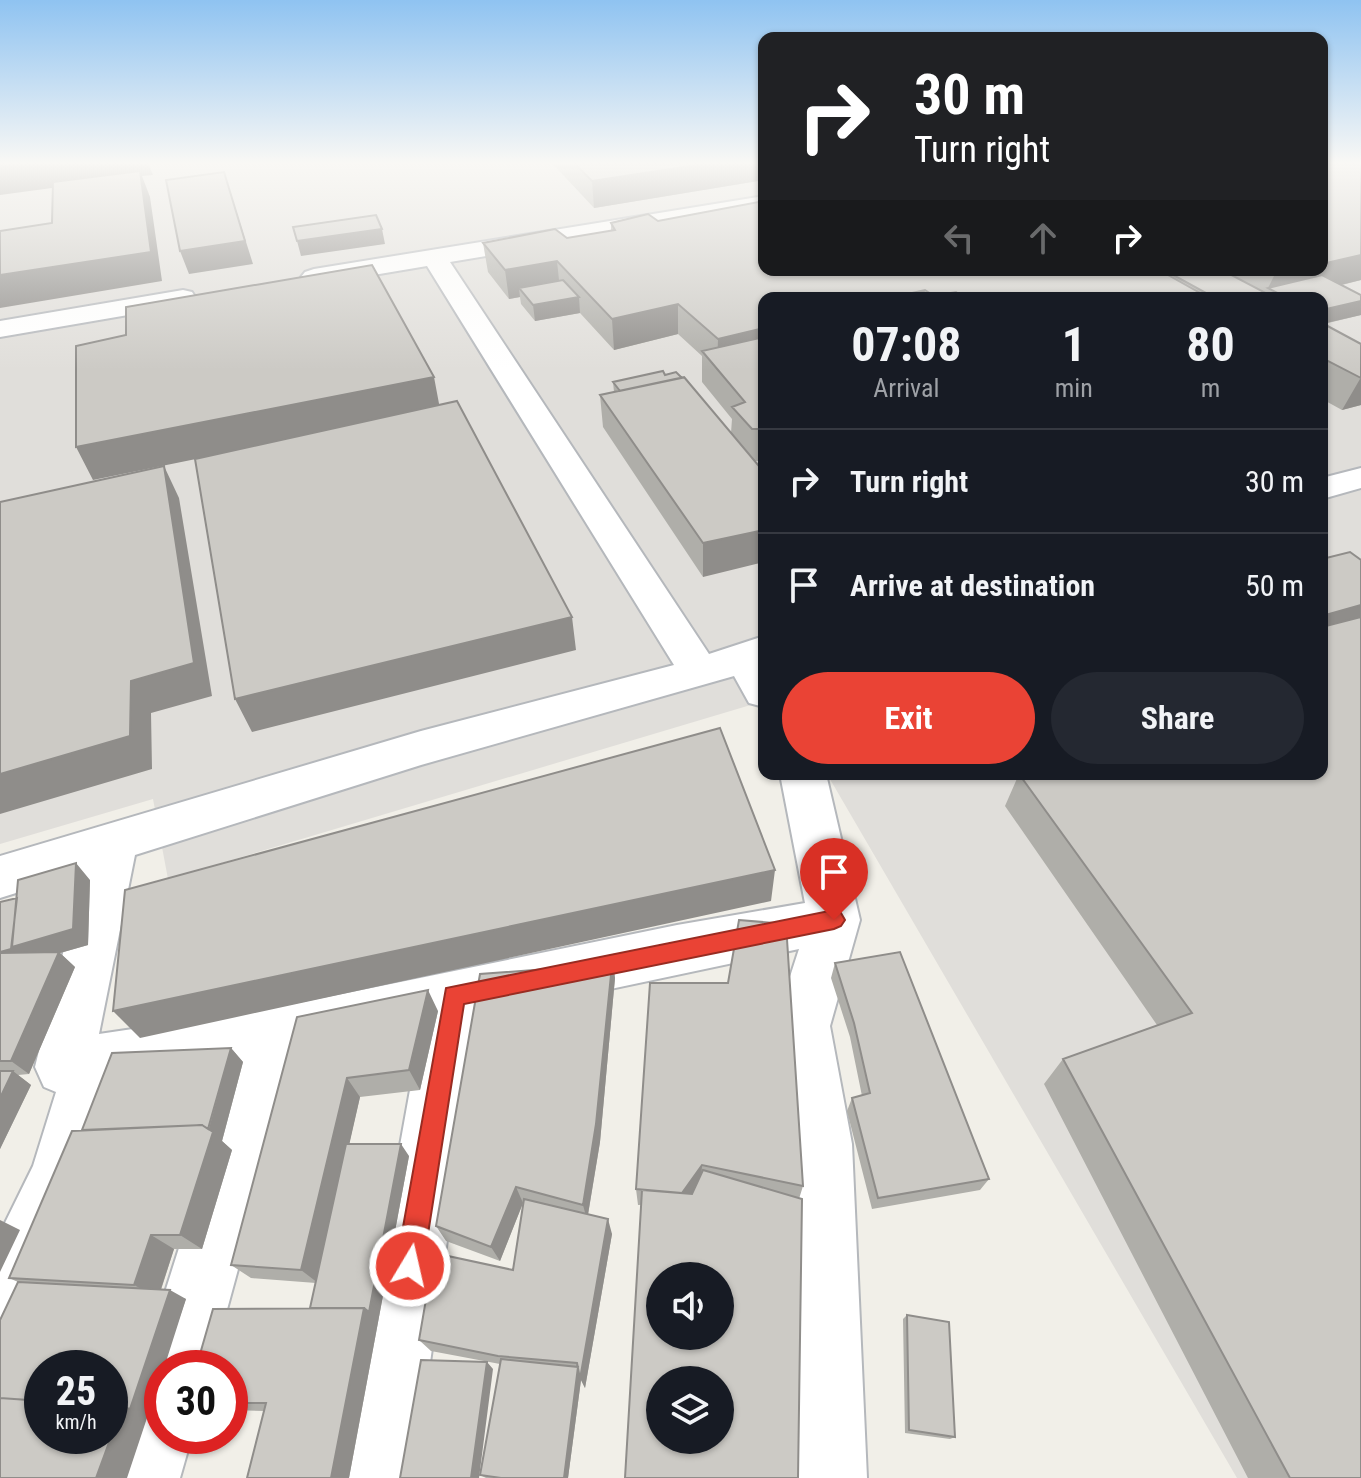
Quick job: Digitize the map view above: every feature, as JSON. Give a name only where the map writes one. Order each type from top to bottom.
[{"type":"street","points":[[295,280],[587,232]]},
{"type":"street","points":[[434,257],[700,673]]},
{"type":"street","points":[[0,329],[202,295]]},
{"type":"street","points":[[1328,487],[1361,478]]},
{"type":"street","points":[[0,877],[421,748],[700,673],[757,666]]},
{"type":"street","points":[[804,780],[834,920],[802,1026],[822,1144],[830,1478]]},
{"type":"street","points":[[114,842],[64,1067],[94,1060],[274,1035],[834,920]]},
{"type":"street","points":[[377,1478],[454,996]]},
{"type":"street","points":[[181,1350],[274,1035]]},
{"type":"street","points":[[0,1305],[61,1175],[94,1060]]},
{"type":"street","points":[[143,1478],[150,1454]]},
{"type":"shaded area","points":[[0,232],[758,232],[758,276],[1328,276],[1328,254],[1336,232],[1361,232],[1361,1478],[1237,1478],[830,780],[1328,780],[1328,292],[758,292],[758,703],[168,879],[153,799],[0,844]]},
{"type":"building","points":[[0,232],[148,232],[151,252],[0,275]]},
{"type":"building","points":[[176,232],[242,232],[245,241],[180,251]]},
{"type":"building","points":[[294,232],[361,232],[297,241]]},
{"type":"building","points":[[540,232],[559,232],[567,238],[603,232],[758,232],[758,276],[1170,276],[1198,292],[758,292],[758,329],[718,339],[678,304],[612,319],[557,261],[505,270],[483,243]]},
{"type":"building","points":[[1328,232],[1361,232],[1361,255],[1328,263]]},
{"type":"building","points":[[372,265],[434,377],[76,447],[76,346],[126,335],[126,307]]},
{"type":"building","points":[[1175,276],[1233,276],[1264,292],[1204,292]]},
{"type":"building","points":[[1324,276],[1361,295],[1361,301],[1328,309],[1328,292],[1276,292],[1268,288]]},
{"type":"building","points":[[563,280],[579,297],[533,305],[519,288]]},
{"type":"building","points":[[1328,326],[1361,344],[1361,378],[1328,361]]},
{"type":"building","points":[[758,338],[758,429],[752,429],[732,407],[745,402],[702,351]]},
{"type":"building","points":[[663,371],[665,375],[676,372],[682,378],[620,391],[613,382]]},
{"type":"building","points":[[684,377],[758,465],[758,531],[703,543],[600,395]]},
{"type":"building","points":[[457,401],[572,617],[235,699],[195,459]]},
{"type":"building","points":[[164,466],[194,663],[131,681],[130,736],[0,774],[0,502]]},
{"type":"building","points":[[1350,552],[1361,560],[1361,605],[1328,614],[1328,558]]},
{"type":"building","points":[[1361,617],[1361,1478],[1290,1478],[1063,1059],[1192,1013],[1023,780],[1328,780],[1328,625]]},
{"type":"building","points":[[720,728],[775,870],[113,1011],[125,890]]},
{"type":"building","points":[[76,863],[73,929],[12,947],[18,880]]},
{"type":"building","points":[[17,898],[11,949],[0,952],[0,902]]},
{"type":"building","points":[[739,920],[786,924],[803,1186],[702,1165],[682,1193],[636,1189],[650,983],[728,983]]},
{"type":"building","points":[[59,952],[11,1061],[0,1061],[0,953]]},
{"type":"building","points":[[900,952],[989,1179],[878,1198],[852,1098],[870,1093],[854,1023],[835,963]]},
{"type":"building","points":[[613,955],[596,1124],[583,1205],[516,1187],[491,1247],[436,1226],[480,974],[547,969]]},
{"type":"building","points":[[428,990],[409,1070],[347,1078],[301,1270],[231,1265],[297,1017]]},
{"type":"building","points":[[231,1048],[208,1129],[202,1125],[82,1130],[112,1053]]},
{"type":"building","points":[[0,1071],[13,1071],[0,1098]]},
{"type":"building","points":[[202,1125],[213,1132],[180,1235],[151,1235],[134,1285],[9,1278],[72,1131]]},
{"type":"building","points":[[346,1144],[401,1144],[369,1312],[364,1308],[310,1308]]},
{"type":"building","points":[[703,1170],[802,1199],[798,1478],[625,1478],[642,1190],[692,1194]]},
{"type":"building","points":[[524,1199],[608,1219],[580,1379],[577,1363],[498,1356],[419,1340],[434,1253],[513,1270]]},
{"type":"building","points":[[18,1282],[170,1290],[150,1350],[144,1350],[144,1367],[130,1409],[128,1350],[24,1350],[24,1400],[0,1398],[0,1320]]},
{"type":"building","points":[[364,1308],[331,1478],[247,1478],[266,1403],[248,1403],[248,1350],[201,1350],[213,1309]]},
{"type":"building","points":[[907,1315],[949,1322],[955,1437],[909,1430]]},
{"type":"building","points":[[501,1359],[578,1367],[564,1478],[480,1475]]},
{"type":"building","points":[[421,1360],[487,1362],[471,1478],[400,1478]]},
{"type":"building","points":[[0,1398],[24,1400],[24,1454],[105,1454],[96,1478],[0,1478]]},
{"type":"route","points":[[410,1266],[454,996],[834,920]]}]
